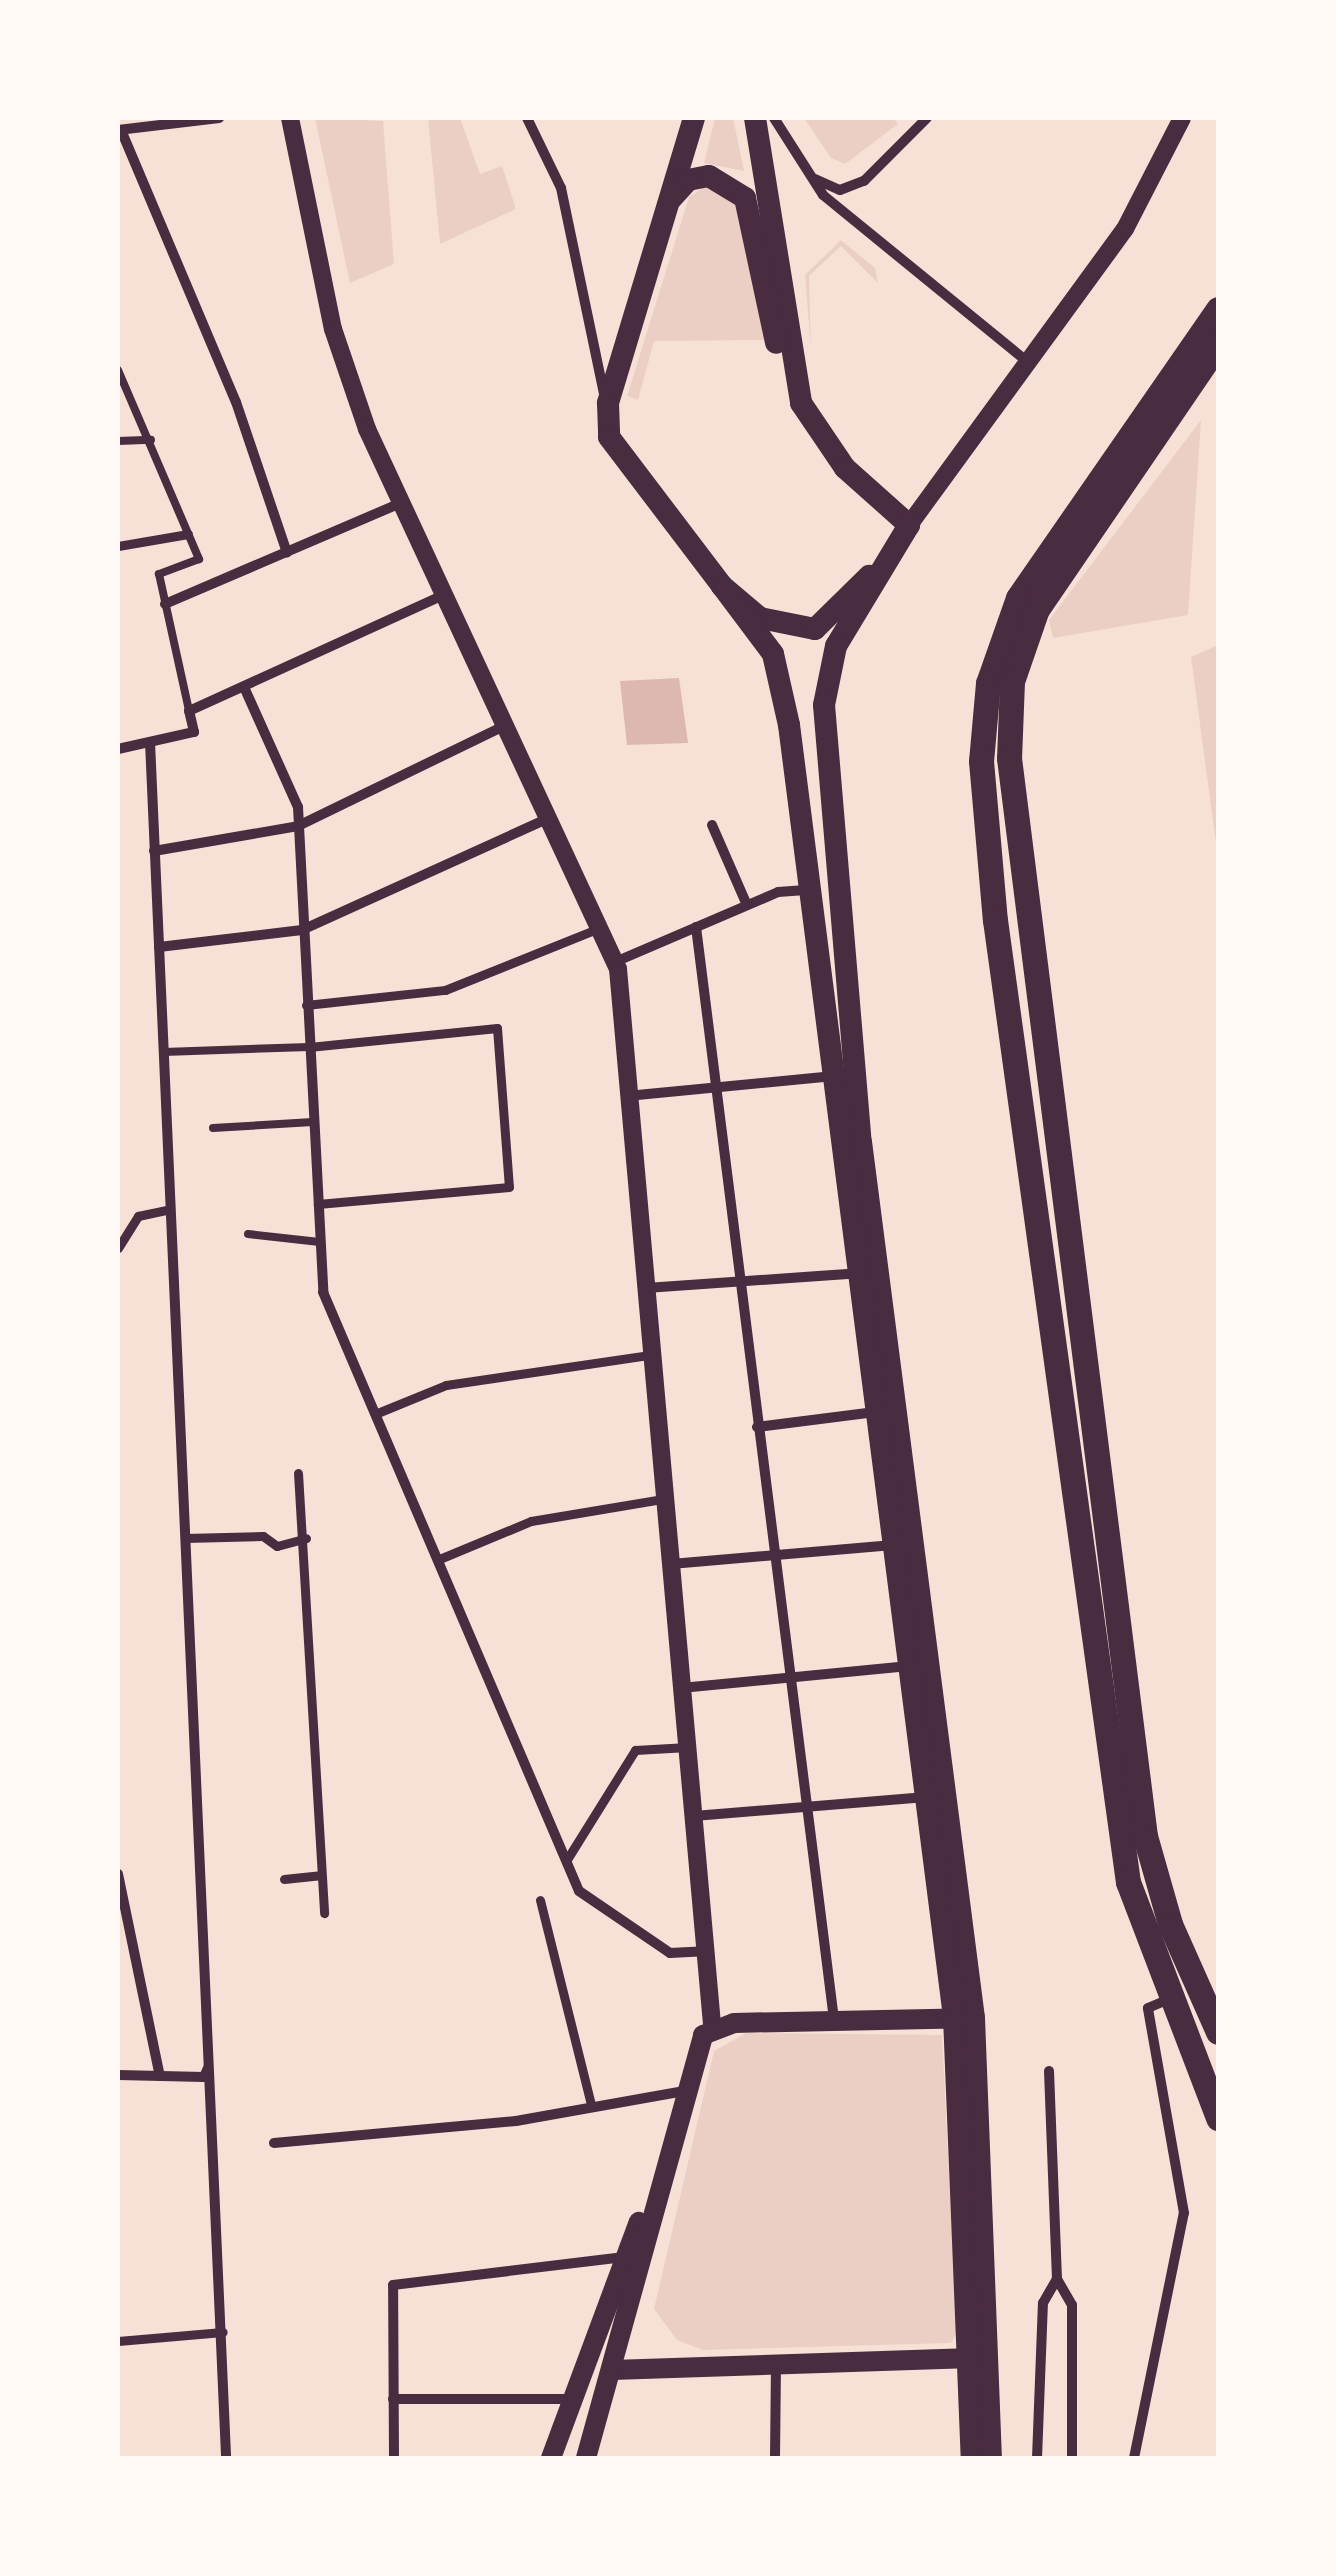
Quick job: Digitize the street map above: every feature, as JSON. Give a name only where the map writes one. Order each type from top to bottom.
[{"type":"highway","points":[[1218,309],[1034,572],[1000,639],[984,713],[995,920],[1128,1882],[1168,1999],[1218,2118]]},
{"type":"highway","points":[[1218,344],[1037,609],[1012,681],[1009,758],[1145,1836],[1176,1938],[1218,2032]]},
{"type":"main road","points":[[694,118],[655,238],[606,416],[616,452],[722,586],[780,673],[926,1797],[964,2018]]},
{"type":"main road","points":[[755,118],[770,170],[788,340],[801,403],[828,447],[910,525],[884,564],[824,682],[861,1142],[964,2018],[980,2358],[991,2458]]},
{"type":"main road","points":[[666,205],[698,176],[729,181],[745,198],[784,374],[828,447]]},
{"type":"main road","points":[[722,586],[760,618],[808,632],[884,564]]},
{"type":"main road","points":[[551,2458],[568,2399],[628,2256],[684,2091],[712,2025],[964,2018]]},
{"type":"main road","points":[[586,2458],[684,2091]]},
{"type":"main road","points":[[612,2370],[980,2358]]},
{"type":"main road","points":[[972,2458],[980,2358]]},
{"type":"main road","points":[[568,2399],[596,2416]]},
{"type":"street","points":[[219,118],[119,130],[236,402],[286,553]]},
{"type":"street","points":[[290,118],[340,351],[400,503],[616,962],[712,2025]]},
{"type":"street","points":[[527,118],[562,195],[606,416]]},
{"type":"street","points":[[774,118],[796,159],[823,195],[1030,363]]},
{"type":"street","points":[[796,159],[830,189],[851,187],[927,118]]},
{"type":"street","points":[[910,525],[1125,229],[1182,118]]},
{"type":"street","points":[[165,604],[400,503]]},
{"type":"street","points":[[118,546],[188,534]]},
{"type":"street","points":[[118,749],[194,732],[189,711],[443,595]]},
{"type":"street","points":[[244,686],[298,826],[323,1292],[579,1891],[670,1952],[704,1951]]},
{"type":"street","points":[[154,850],[298,826],[504,726]]},
{"type":"street","points":[[150,742],[226,2458]]},
{"type":"street","points":[[159,947],[302,930],[547,819]]},
{"type":"street","points":[[712,825],[747,905]]},
{"type":"street","points":[[616,962],[747,905],[809,890]]},
{"type":"street","points":[[696,927],[834,2020]]},
{"type":"street","points":[[306,1005],[445,990],[597,928]]},
{"type":"street","points":[[309,1047],[496,1028],[509,1188],[318,1204]]},
{"type":"street","points":[[626,1096],[834,1076]]},
{"type":"street","points":[[118,1248],[138,1216],[170,1210]]},
{"type":"street","points":[[645,1288],[859,1273]]},
{"type":"street","points":[[375,1414],[446,1385],[650,1355]]},
{"type":"street","points":[[756,1426],[876,1412]]},
{"type":"street","points":[[298,1473],[306,1538],[324,1914]]},
{"type":"street","points":[[437,1560],[531,1521],[664,1498]]},
{"type":"street","points":[[185,1538],[263,1536],[277,1546],[306,1538]]},
{"type":"street","points":[[671,1564],[894,1545]]},
{"type":"street","points":[[682,1688],[910,1666]]},
{"type":"street","points":[[566,1861],[635,1750],[688,1747]]},
{"type":"street","points":[[694,1816],[926,1797]]},
{"type":"street","points":[[118,1874],[160,2076]]},
{"type":"street","points":[[284,1879],[320,1875]]},
{"type":"street","points":[[540,1900],[590,2104]]},
{"type":"street","points":[[1134,2458],[1184,2213],[1148,2008],[1168,1999]]},
{"type":"street","points":[[118,2075],[204,2077],[208,2067]]},
{"type":"street","points":[[1049,2071],[1056,2278],[1072,2305],[1072,2458]]},
{"type":"street","points":[[274,2143],[516,2121],[590,2104],[684,2091]]},
{"type":"street","points":[[394,2458],[393,2285],[628,2256]]},
{"type":"street","points":[[1037,2458],[1043,2303],[1056,2278]]},
{"type":"street","points":[[118,2341],[222,2332]]},
{"type":"street","points":[[774,2458],[776,2364]]},
{"type":"street","points":[[393,2399],[568,2399]]},
{"type":"lane","points":[[118,370],[152,440],[199,560],[158,574],[189,711]]},
{"type":"lane","points":[[118,441],[152,440]]},
{"type":"lane","points":[[164,1052],[309,1047]]},
{"type":"lane","points":[[213,1128],[313,1122]]},
{"type":"lane","points":[[248,1234],[320,1242]]},
{"type":"shaded area","points":[[315,118],[383,121],[394,264],[350,283]]},
{"type":"shaded area","points":[[428,118],[460,118],[480,174],[502,166],[516,209],[440,244]]},
{"type":"shaded area","points":[[715,118],[733,118],[744,171],[704,163]]},
{"type":"shaded area","points":[[804,118],[894,118],[898,124],[845,164],[831,158]]},
{"type":"shaded area","points":[[704,187],[735,195],[767,340],[654,341],[638,400],[627,396],[689,197]]},
{"type":"shaded area","points":[[841,240],[875,268],[878,283],[841,246],[809,276],[811,349],[805,275]]},
{"type":"shaded area","points":[[1201,420],[1188,615],[1053,638],[1049,620]]},
{"type":"shaded area","points":[[1218,645],[1218,858],[1191,657]]},
{"type":"shaded area","points":[[679,678],[688,743],[627,745],[620,681]]},
{"type":"shaded area","points":[[746,2033],[942,2035],[957,2332],[951,2343],[703,2350],[677,2340],[654,2309],[714,2051]]}]
